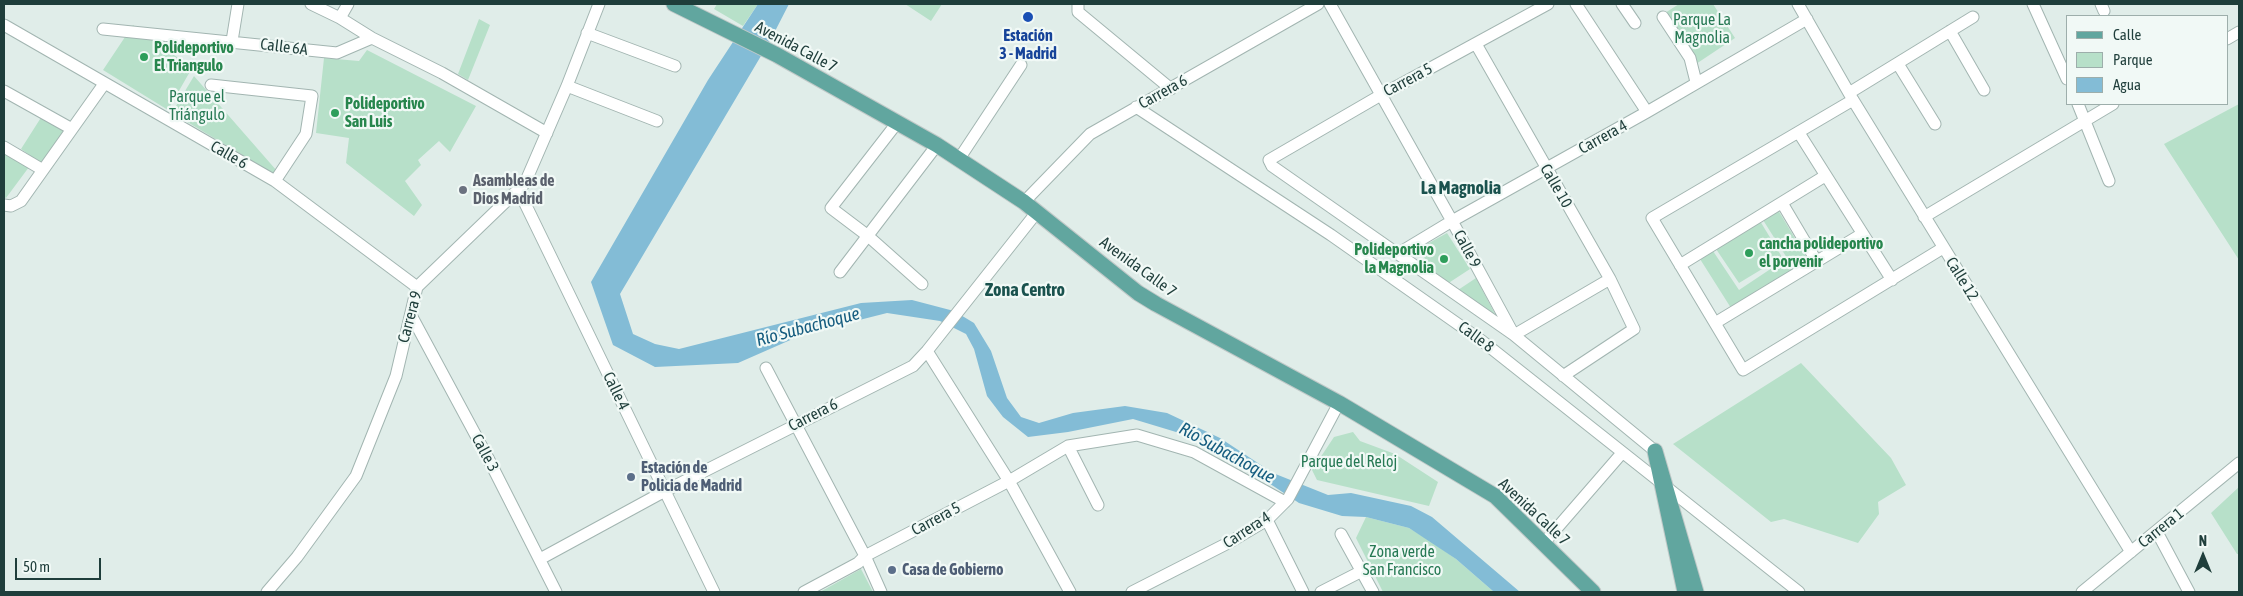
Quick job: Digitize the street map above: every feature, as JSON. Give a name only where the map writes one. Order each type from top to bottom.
[{"type":"main road","name":"Avenida Calle 7","points":[[674,4],[777,55],[937,145],[1024,202],[1138,293],[1339,403],[1495,496],[1593,592]]},
{"type":"main road","points":[[1656,451],[1685,592]]},
{"type":"main road","points":[[1656,451],[1696,592]]},
{"type":"street","points":[[232,41],[238,4]]},
{"type":"street","points":[[311,4],[340,18],[372,38],[442,73],[547,133]]},
{"type":"street","points":[[340,18],[348,4]]},
{"type":"street","name":"Carrera 9","points":[[273,590],[356,476],[396,376],[417,287],[524,183],[567,86],[599,4]]},
{"type":"street","name":"Carrera 6","points":[[1024,202],[1090,134],[1171,89],[1283,22],[1318,4]]},
{"type":"street","name":"Calle 9","points":[[1330,4],[1514,335],[1656,451]]},
{"type":"street","name":"Carrera 5","points":[[1399,254],[1272,166],[1269,160],[1381,94],[1548,4]]},
{"type":"street","points":[[1576,4],[1647,112]]},
{"type":"street","points":[[1622,4],[1635,23]]},
{"type":"street","points":[[2033,4],[2066,77]]},
{"type":"street","name":"Calle 12","points":[[1801,5],[1851,97],[2131,552]]},
{"type":"street","points":[[1078,8],[1171,89]]},
{"type":"street","points":[[1663,17],[1690,58],[1696,82]]},
{"type":"street","points":[[1943,248],[1743,370],[1652,218],[1799,133],[1898,64],[1973,17]]},
{"type":"street","name":"Carrera 4","points":[[1399,254],[1452,221],[1647,112],[1807,19]]},
{"type":"street","name":"Calle 6","points":[[4,25],[275,181],[417,287]]},
{"type":"street","name":"Calle 6A","points":[[103,29],[337,53],[372,38]]},
{"type":"street","points":[[1950,31],[1984,90]]},
{"type":"street","points":[[2228,38],[2239,32]]},
{"type":"street","points":[[588,33],[675,66]]},
{"type":"street","name":"Calle 10","points":[[1476,44],[1545,169],[1610,280],[1634,329],[1563,376]]},
{"type":"street","points":[[1898,64],[1935,124]]},
{"type":"street","points":[[959,159],[1022,66]]},
{"type":"street","points":[[8,205],[21,201],[104,84]]},
{"type":"street","points":[[211,85],[312,96],[306,134],[275,181]]},
{"type":"street","points":[[567,86],[658,121]]},
{"type":"street","points":[[4,92],[72,129]]},
{"type":"street","points":[[2078,105],[2109,181]]},
{"type":"street","points":[[1924,216],[2111,105]]},
{"type":"street","name":"Calle 8","points":[[1136,107],[1331,236],[1482,341],[1798,592]]},
{"type":"street","points":[[897,123],[830,208],[868,236],[922,284]]},
{"type":"street","points":[[1799,133],[1892,280]]},
{"type":"street","points":[[840,272],[937,145]]},
{"type":"street","points":[[4,147],[43,170]]},
{"type":"street","points":[[1680,265],[1825,176]]},
{"type":"street","name":"Calle 4","points":[[518,189],[714,592]]},
{"type":"street","points":[[1782,203],[1817,262]]},
{"type":"street","name":"Carrera 6","points":[[540,560],[665,491],[913,366],[928,351],[1037,212]]},
{"type":"street","points":[[1715,324],[1862,234]]},
{"type":"street","points":[[1399,254],[1514,335],[1610,280]]},
{"type":"street","name":"Calle 3","points":[[411,315],[488,458],[556,592]]},
{"type":"street","points":[[928,351],[1009,481],[1070,592]]},
{"type":"street","points":[[766,368],[881,592]]},
{"type":"street","name":"Carrera 4","points":[[1140,591],[1267,520],[1286,500],[1339,403]]},
{"type":"street","points":[[1098,505],[1068,446],[1137,435],[1194,452],[1286,500]]},
{"type":"street","name":"Carrera 5","points":[[804,592],[858,564],[864,556],[1009,481],[1068,446]]},
{"type":"street","points":[[1544,543],[1622,453]]},
{"type":"street","name":"Carrera 1","points":[[2082,592],[2239,463]]},
{"type":"street","points":[[1267,520],[1303,592]]},
{"type":"street","points":[[2157,532],[2189,592]]},
{"type":"street","points":[[1341,534],[1373,592]]},
{"type":"street","points":[[1321,592],[1362,571]]},
{"type":"green space","points":[[717,4],[758,4],[743,26],[714,9]]},
{"type":"green space","points":[[905,4],[942,4],[931,21]]},
{"type":"green space","name":"Parque La Magnolia","points":[[1679,4],[1713,4],[1735,38],[1696,64],[1665,13]]},
{"type":"green space","points":[[479,19],[490,25],[468,80],[458,74]]},
{"type":"green space","name":"Polideportivo El Triangulo","points":[[133,25],[192,68],[168,110],[103,70]]},
{"type":"green space","points":[[367,50],[476,106],[450,152],[439,141],[418,160],[421,165],[405,181],[422,205],[414,216],[346,163],[349,138],[316,133],[324,58],[359,61]]},
{"type":"green space","name":"Parque el Triángulo","points":[[194,76],[277,171],[274,174],[184,120],[173,111]]},
{"type":"green space","points":[[2239,104],[2239,260],[2164,144]]},
{"type":"green space","points":[[42,116],[66,129],[42,164],[21,149]]},
{"type":"green space","points":[[4,151],[29,167],[6,198],[4,197]]},
{"type":"green space","points":[[1778,210],[1808,260],[1731,308],[1700,259],[1713,251],[1739,290],[1787,258],[1763,220]]},
{"type":"green space","name":"cancha polideportivo el porvenir","points":[[1760,221],[1782,257],[1739,283],[1716,249]]},
{"type":"green space","name":"Polideportivo la Magnolia","points":[[1447,233],[1470,269],[1444,286],[1418,249]]},
{"type":"green space","points":[[1476,278],[1496,316],[1458,290]]},
{"type":"green space","points":[[1801,363],[1891,458],[1906,485],[1878,502],[1879,514],[1858,543],[1784,519],[1771,522],[1673,444]]},
{"type":"green space","name":"Parque del Reloj","points":[[1353,432],[1360,441],[1395,454],[1438,482],[1429,506],[1317,480],[1312,470],[1334,437]]},
{"type":"green space","points":[[2239,487],[2239,554],[2237,554],[2211,513]]},
{"type":"green space","name":"Zona verde San Francisco","points":[[1366,517],[1409,528],[1456,559],[1494,592],[1383,592],[1356,538]]},
{"type":"green space","points":[[861,569],[873,592],[820,592]]},
{"type":"water","name":"Río Subachoque","points":[[758,4],[789,4],[771,39],[620,294],[633,334],[655,344],[679,349],[861,303],[912,300],[954,311],[974,323],[991,351],[1007,398],[1021,417],[1039,423],[1073,413],[1125,406],[1167,413],[1220,438],[1273,473],[1328,495],[1351,493],[1411,506],[1432,517],[1520,592],[1494,592],[1456,559],[1409,528],[1366,517],[1342,516],[1299,503],[1243,466],[1186,435],[1133,419],[1068,432],[1028,437],[1003,417],[987,396],[974,349],[966,334],[940,321],[887,313],[804,334],[738,363],[655,367],[613,345],[591,282],[708,80]]},
{"type":"place","name":"Estación 3 - Madrid","points":[[1028,17]]},
{"type":"place","name":"Polideportivo El Triangulo","points":[[144,57]]},
{"type":"place","name":"Polideportivo San Luis","points":[[335,113]]},
{"type":"place","name":"Asambleas de Dios Madrid","points":[[463,190]]},
{"type":"place","name":"cancha polideportivo el porvenir","points":[[1749,253]]},
{"type":"place","name":"Polideportivo la Magnolia","points":[[1444,259]]},
{"type":"place","name":"Estación de Policia de Madrid","points":[[631,477]]},
{"type":"place","name":"Casa de Gobierno","points":[[892,570]]},
{"type":"district","name":"La Magnolia","points":[[1461,188]]},
{"type":"district","name":"Zona Centro","points":[[1025,290]]}]
